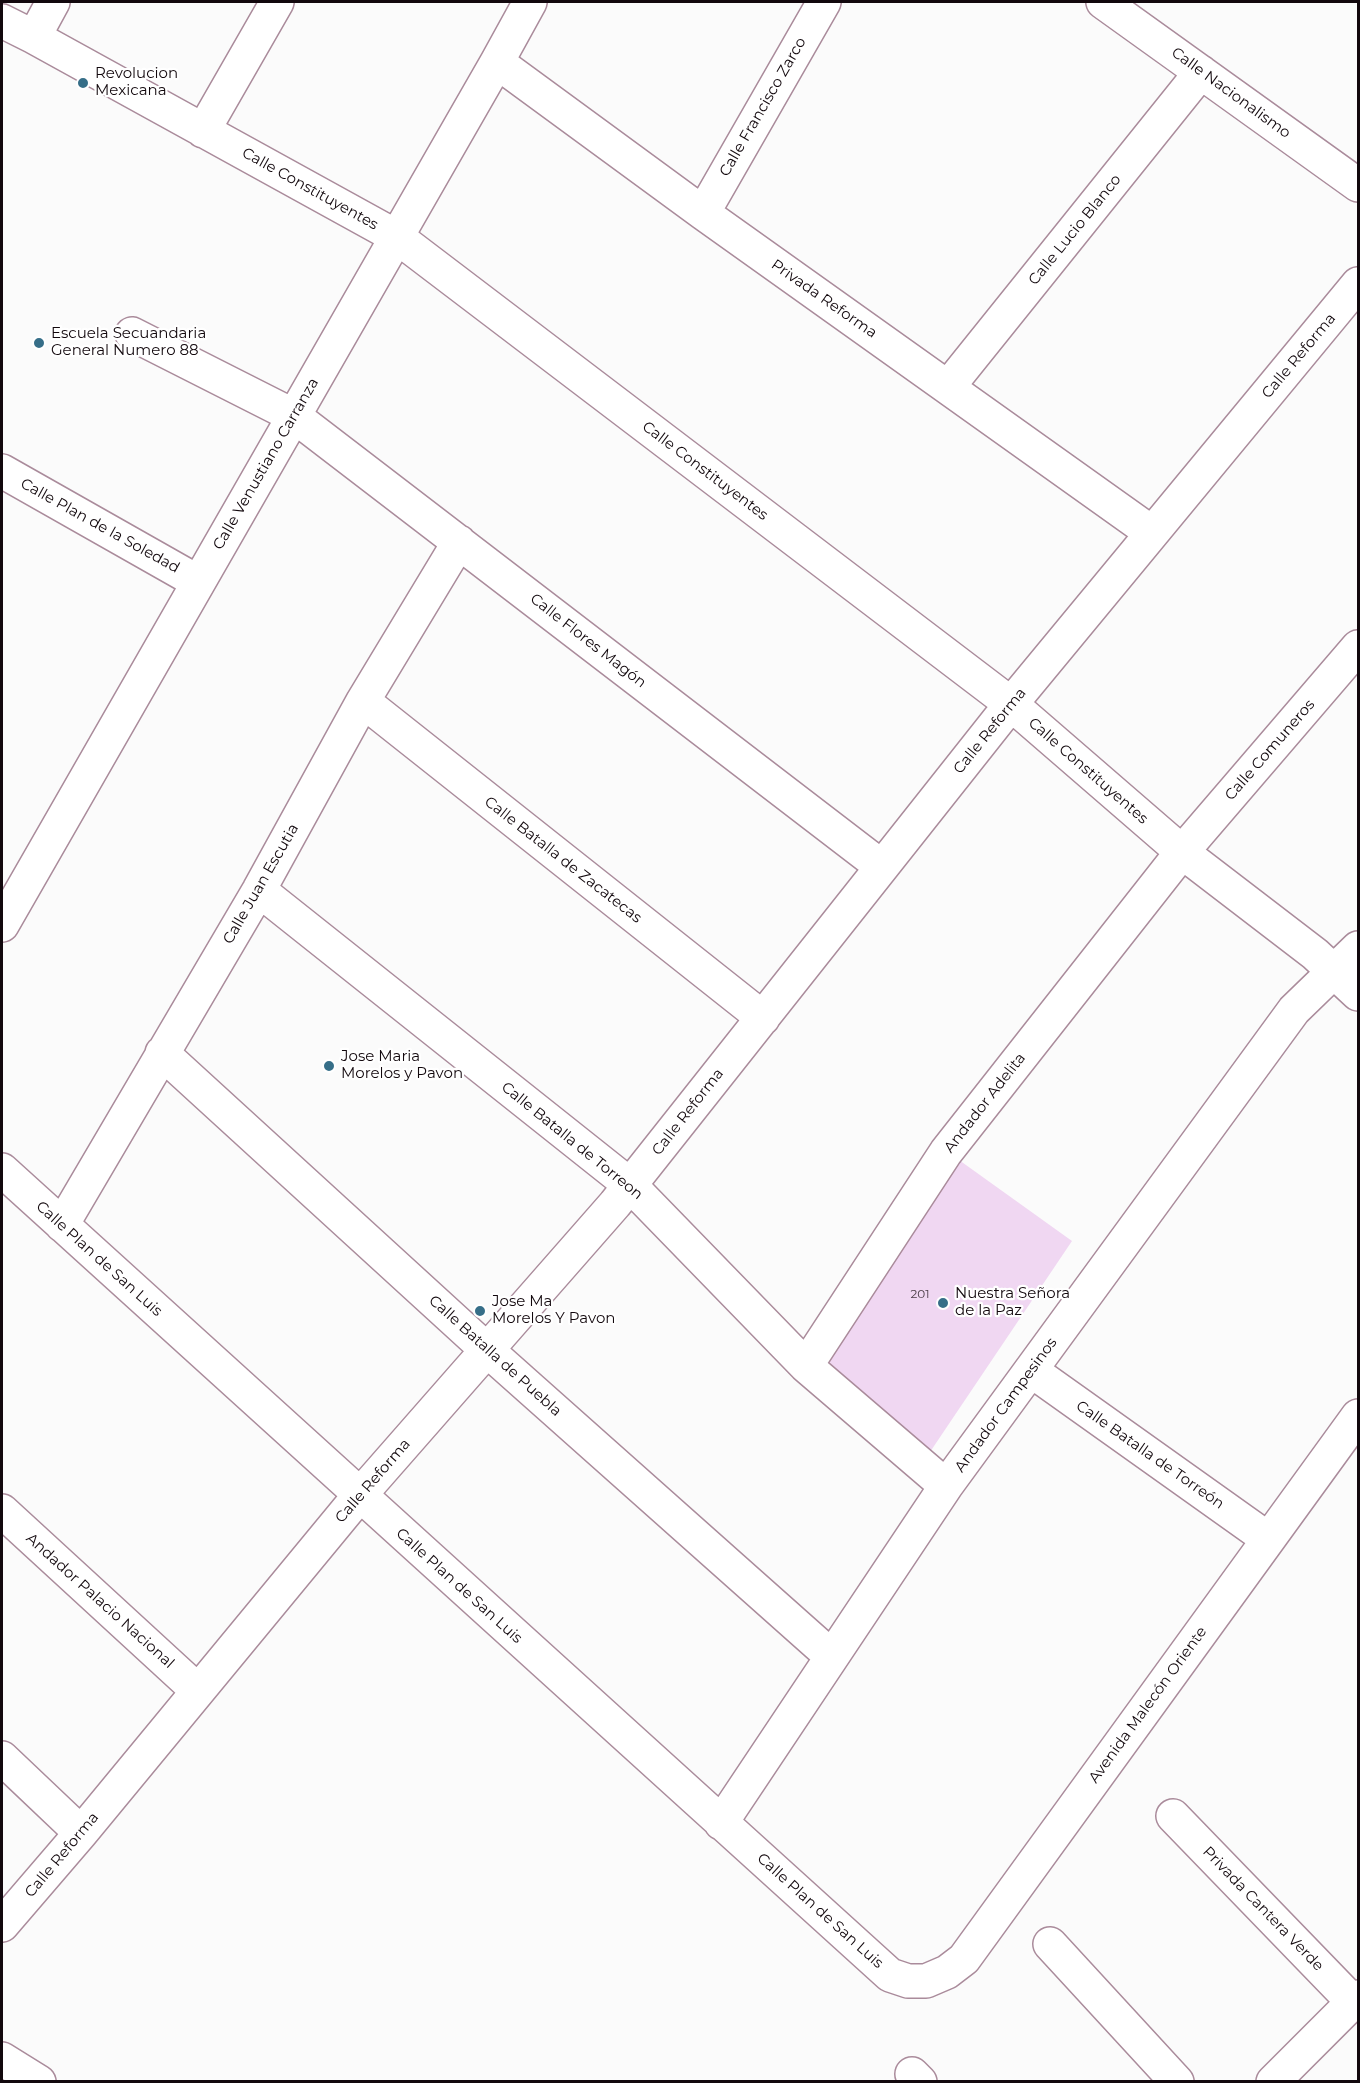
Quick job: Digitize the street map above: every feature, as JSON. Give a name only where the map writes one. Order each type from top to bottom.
[{"type":"street","points":[[33,37],[53,2]]},
{"type":"street","points":[[203,131],[277,2]]},
{"type":"street","name":"Calle Venustiano Carranza","points":[[2,925],[530,2]]},
{"type":"street","name":"Calle Francisco Zarco","points":[[703,213],[824,2]]},
{"type":"street","name":"Calle Nacionalismo","points":[[1103,2],[1359,185]]},
{"type":"street","name":"Calle Constituyentes","points":[[2,21],[397,237],[1011,704],[1182,852],[1335,972],[1359,994]]},
{"type":"street","name":"Privada Reforma","points":[[497,62],[703,213],[1152,533]]},
{"type":"street","name":"Calle Lucio Blanco","points":[[948,387],[1201,72]]},
{"type":"street","name":"Calle Reforma","points":[[2,1925],[81,1833],[359,1496],[630,1185],[1011,704],[1359,284]]},
{"type":"street","name":"Calle Flores Magón","points":[[132,334],[294,416],[882,867]]},
{"type":"street","name":"Calle Plan de la Soledad","points":[[3,475],[198,582]]},
{"type":"street","name":"Calle Juan Escutia","points":[[62,1224],[259,890],[363,701],[459,542]]},
{"type":"street","name":"Calle Comuneros","points":[[1182,852],[1359,647]]},
{"type":"street","name":"Calle Batalla de Zacatecas","points":[[363,701],[763,1018]]},
{"type":"street","name":"Andador Adelita","points":[[806,1366],[946,1152],[1182,852]]},
{"type":"street","name":"Calle Batalla de Torreon","points":[[259,890],[630,1185],[806,1366],[946,1486]]},
{"type":"street","name":"Andador Campesinos","points":[[721,1823],[946,1486],[1294,1010],[1359,948]]},
{"type":"street","name":"Calle Batalla de Puebla","points":[[162,1053],[487,1350],[831,1656]]},
{"type":"street","name":"Calle Plan de San Luis","points":[[2,1170],[890,1975],[908,1981],[926,1981]]},
{"type":"street","name":"Calle Batalla de Torreón","points":[[1032,1371],[1268,1539]]},
{"type":"street","name":"Avenida Malecón Oriente","points":[[926,1981],[947,1972],[964,1959],[1359,1416]]},
{"type":"street","name":"Andador Palacio Nacional","points":[[2,1511],[198,1691]]},
{"type":"street","points":[[2,1758],[81,1833]]},
{"type":"street","name":"Privada Cantera Verde","points":[[1173,1816],[1356,2000]]},
{"type":"street","points":[[1050,1944],[1177,2082]]},
{"type":"street","points":[[1273,2082],[1356,2000]]},
{"type":"street","points":[[2,2059],[39,2082]]},
{"type":"building","name":"Nuestra Señora de la Paz","points":[[952,1155],[1072,1241],[928,1455],[816,1366]]},
{"type":"place","name":"Revolucion Mexicana","points":[[83,83]]},
{"type":"place","name":"Escuela Secuandaria General Numero 88","points":[[39,343]]},
{"type":"place","name":"Jose Maria Morelos y Pavon","points":[[329,1066]]},
{"type":"place","name":"Nuestra Señora de la Paz","points":[[943,1303]]},
{"type":"place","name":"Jose Ma Morelos Y Pavon","points":[[480,1311]]}]
